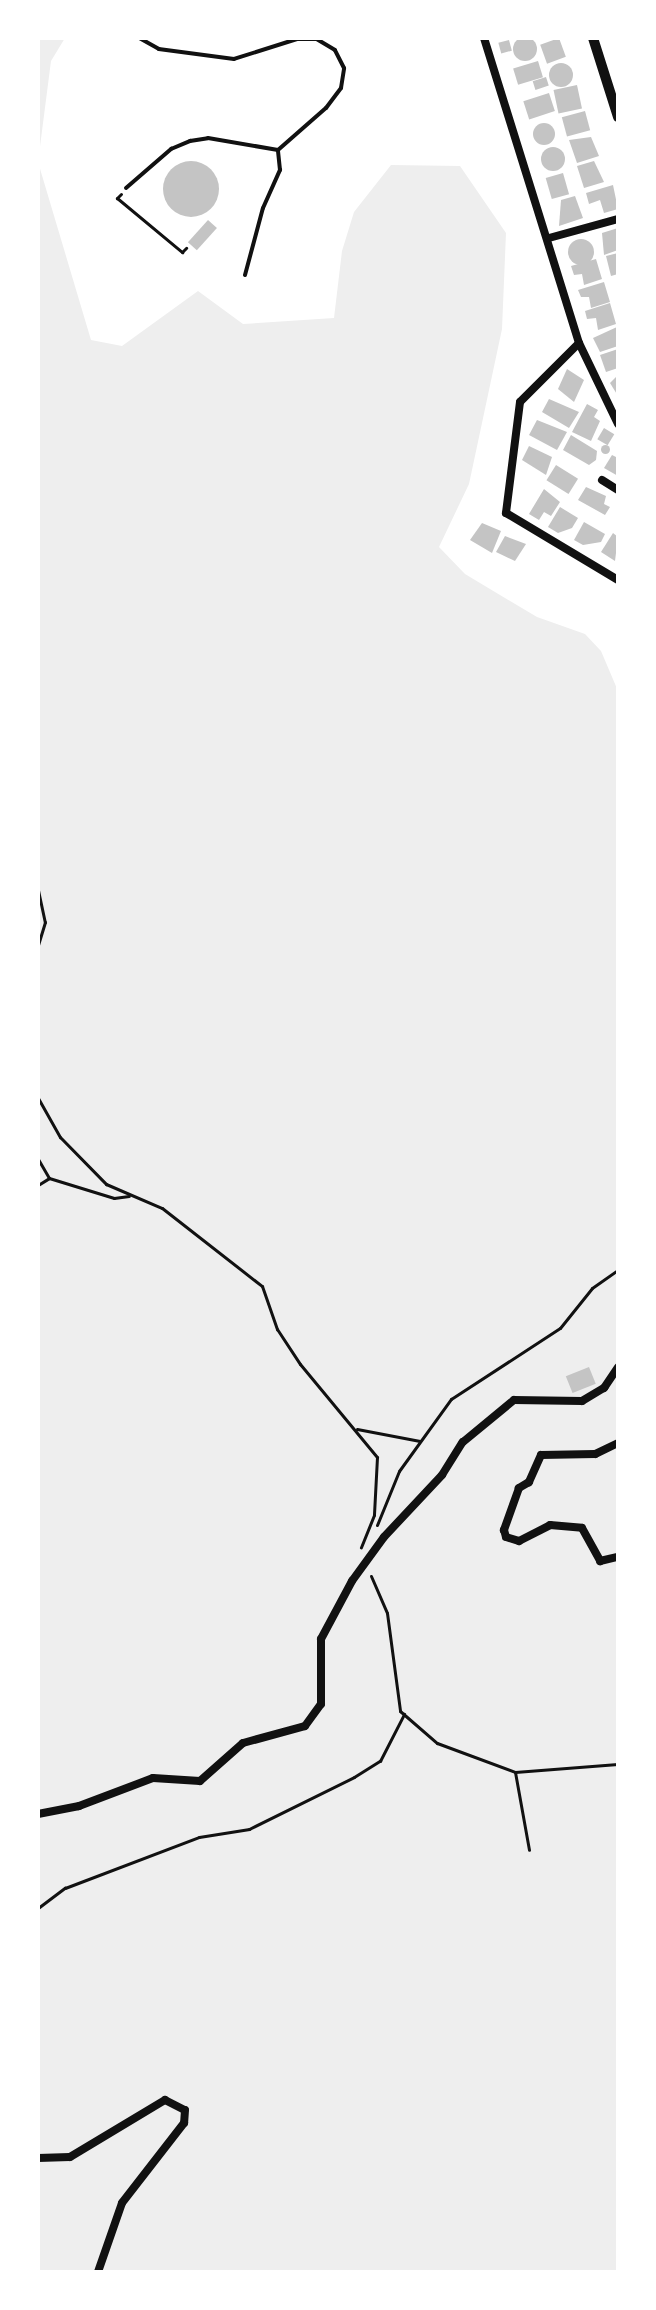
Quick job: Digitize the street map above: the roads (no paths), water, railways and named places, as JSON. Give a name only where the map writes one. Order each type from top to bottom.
[{"type":"street","points":[[484,38],[549,238],[579,343],[618,424]]},
{"type":"street","points":[[593,38],[618,117]]},
{"type":"street","points":[[549,238],[618,219]]},
{"type":"street","points":[[579,343],[520,402],[506,513],[618,580]]},
{"type":"street","points":[[602,480],[618,490]]},
{"type":"street","points":[[38,1814],[79,1806],[153,1778],[200,1781],[243,1743],[305,1726],[321,1704],[321,1639],[364,1561],[442,1475],[463,1442],[505,1407],[521,1398],[561,1404],[582,1401],[604,1388],[618,1367]]},
{"type":"street","points":[[618,1443],[595,1454],[541,1455],[529,1482],[519,1488],[504,1530],[506,1537],[519,1541],[550,1525],[582,1528],[600,1561],[618,1557]]},
{"type":"street","points":[[38,2158],[70,2157],[165,2100],[185,2110],[184,2123],[122,2203],[98,2272]]},
{"type":"lane","points":[[126,188],[171,149],[190,141],[208,138],[278,150],[298,137],[341,88],[344,68],[335,50],[317,39],[297,39],[234,59],[159,49],[139,38]]},
{"type":"lane","points":[[245,275],[263,208],[280,170],[278,150]]}]
